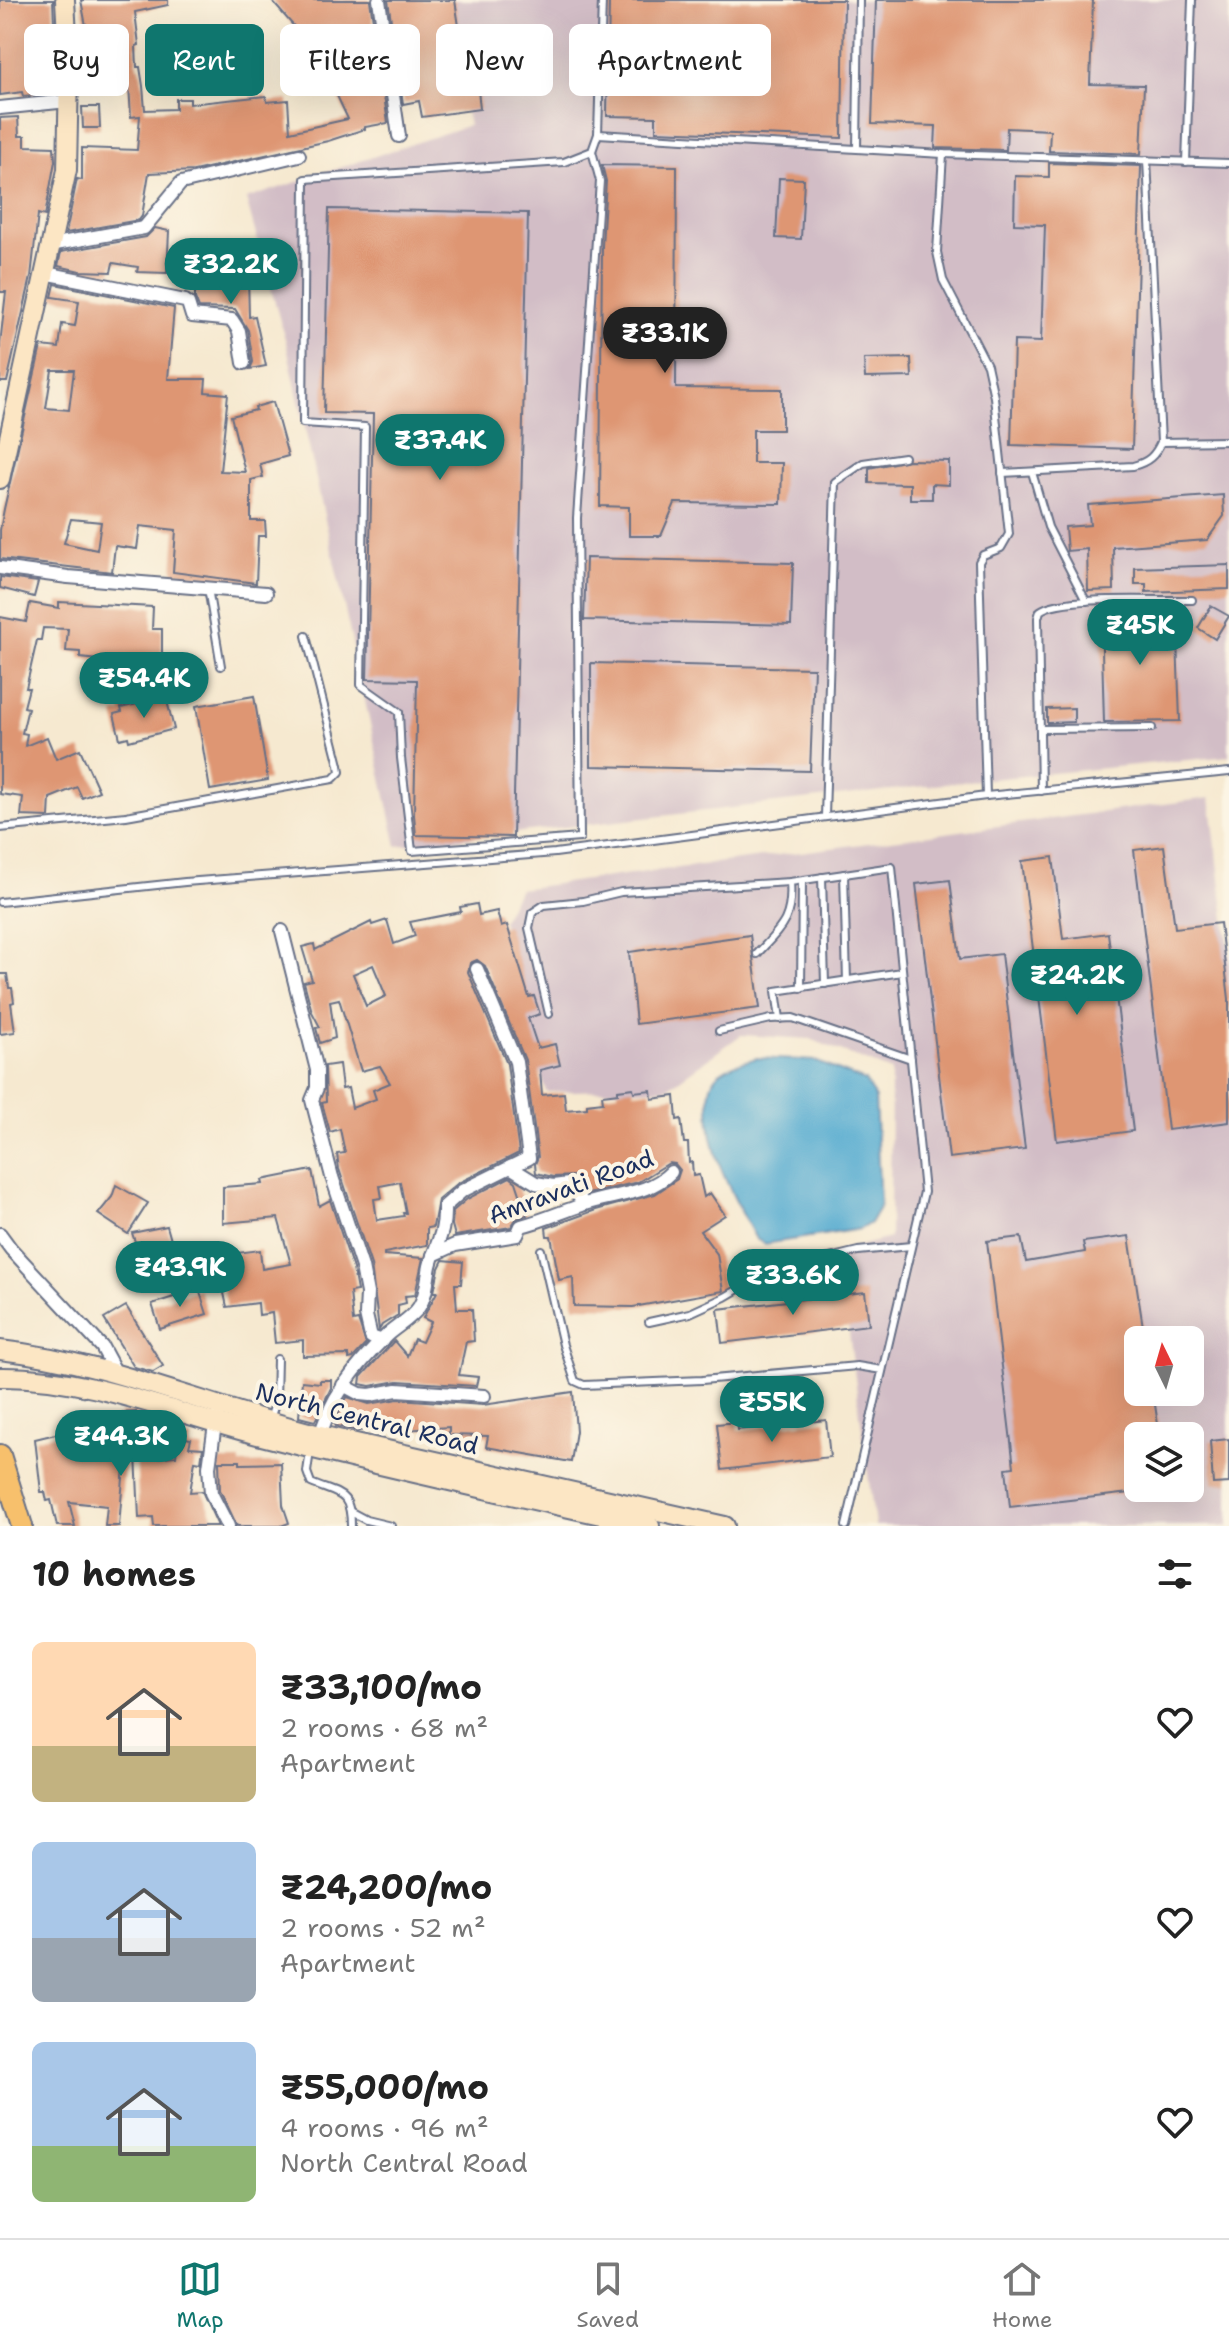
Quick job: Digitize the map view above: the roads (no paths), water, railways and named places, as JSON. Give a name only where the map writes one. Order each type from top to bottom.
[{"type":"main road","points":[[0,479],[67,170],[69,72],[65,0]]},
{"type":"main road","name":"North Central Road","points":[[0,1350],[36,1354],[116,1373],[216,1415],[316,1445],[650,1526]]},
{"type":"main road","name":"North Central Road","points":[[0,1377],[77,1384],[216,1415],[269,1423],[316,1445],[725,1526]]},
{"type":"main road","points":[[0,1455],[22,1526]]},
{"type":"street","points":[[379,0],[399,136]]},
{"type":"street","points":[[0,108],[68,101]]},
{"type":"street","points":[[50,245],[144,228],[181,183],[299,155]]},
{"type":"street","points":[[45,273],[185,301],[192,316],[232,320],[239,331],[244,363]]},
{"type":"street","points":[[0,568],[68,577],[266,593]]},
{"type":"street","points":[[282,931],[317,1070],[317,1088],[312,1100],[332,1177],[362,1267],[371,1337],[382,1341]]},
{"type":"street","points":[[316,1445],[327,1413],[343,1385],[382,1341],[418,1310],[425,1294],[433,1255],[445,1226],[444,1207],[462,1191],[529,1158],[516,1062],[477,969]]},
{"type":"street","points":[[510,1167],[536,1183],[553,1186],[569,1184],[583,1204]]},
{"type":"street","name":"Amravati Road","points":[[433,1255],[455,1245],[517,1235],[521,1226],[583,1204],[649,1188],[663,1181],[671,1172]]},
{"type":"street","points":[[0,1234],[102,1347],[116,1373]]},
{"type":"street","points":[[343,1385],[360,1394],[370,1395],[397,1390],[484,1396]]},
{"type":"street","points":[[216,1415],[209,1467],[211,1493],[228,1526]]},
{"type":"lane","points":[[592,151],[564,162],[305,179],[303,423],[365,427],[361,685],[399,712],[412,851],[580,838],[577,518],[600,181],[592,151],[598,134],[602,0]]},
{"type":"lane","points":[[857,148],[859,0]]},
{"type":"lane","points":[[1186,162],[1192,0]]},
{"type":"lane","points":[[598,134],[943,154],[1229,163]]},
{"type":"lane","points":[[943,154],[937,252],[943,280],[987,365],[994,397],[1008,539],[1001,548],[983,555],[979,562],[986,796]]},
{"type":"lane","points":[[1002,473],[1133,466],[1144,463],[1156,454],[1161,442],[1147,160]]},
{"type":"lane","points":[[1161,442],[1229,441]]},
{"type":"lane","points":[[825,817],[835,482],[863,463],[904,457]]},
{"type":"lane","points":[[1032,472],[1048,527],[1086,601]]},
{"type":"lane","points":[[208,588],[221,666]]},
{"type":"lane","points":[[1041,791],[1040,611],[1054,604],[1086,601],[1192,600]]},
{"type":"lane","points":[[0,828],[126,816],[333,779],[340,772],[339,765],[306,636]]},
{"type":"lane","points":[[1040,729],[1152,728]]},
{"type":"lane","points":[[0,902],[185,882],[555,853],[986,796],[1229,772]]},
{"type":"lane","points":[[549,1014],[529,928],[532,913],[544,905],[583,901],[621,892],[802,881],[892,867],[924,1192],[846,1526]]},
{"type":"lane","points":[[844,874],[847,981]]},
{"type":"lane","points":[[822,877],[825,984]]},
{"type":"lane","points":[[801,988],[802,881]]},
{"type":"lane","points":[[757,954],[786,920],[792,903],[790,882]]},
{"type":"lane","points":[[780,1019],[776,991],[902,972]]},
{"type":"lane","points":[[719,1031],[793,1018],[911,1059]]},
{"type":"lane","points":[[649,1322],[690,1313],[766,1273],[858,1251],[911,1246]]},
{"type":"lane","points":[[541,1250],[563,1345],[575,1381],[584,1385],[702,1380],[857,1366],[882,1370]]},
{"type":"lane","points":[[269,1423],[276,1401],[277,1359]]},
{"type":"lane","points":[[316,1445],[307,1472],[311,1483],[343,1495],[351,1512],[351,1526]]},
{"type":"lane","points":[[351,1512],[366,1520],[391,1526]]},
{"type":"water","points":[[757,1058],[815,1061],[865,1081],[875,1098],[880,1206],[870,1223],[860,1229],[765,1244],[756,1239],[717,1158],[709,1104],[711,1085],[717,1075],[731,1066]]}]
